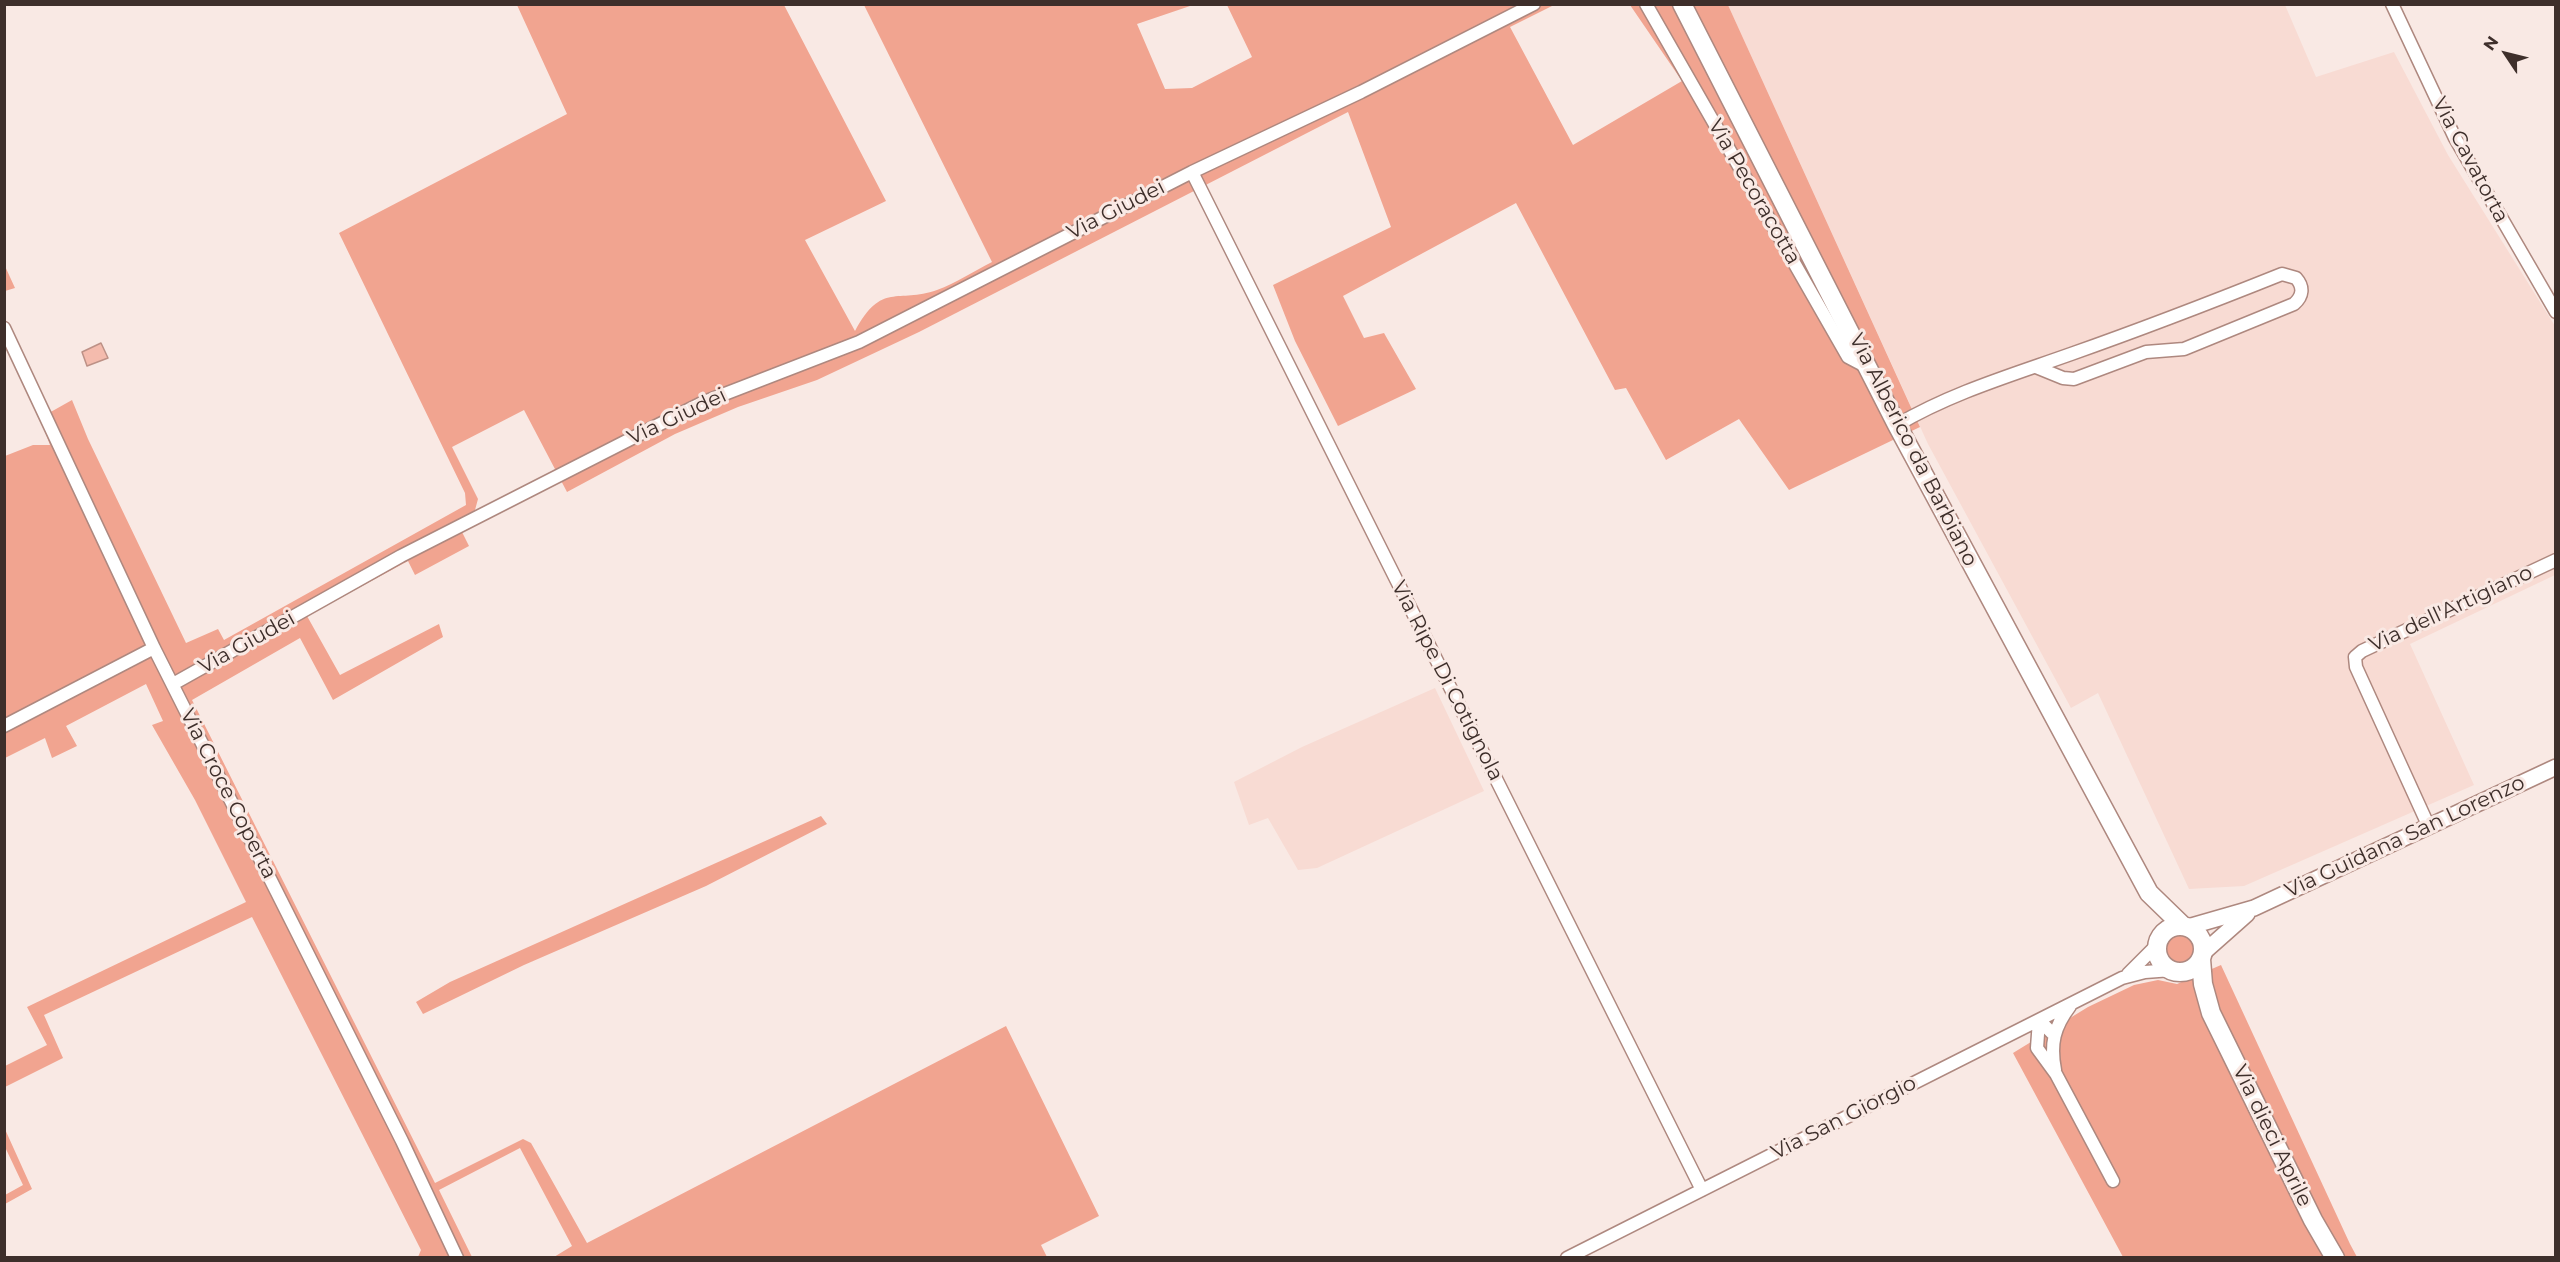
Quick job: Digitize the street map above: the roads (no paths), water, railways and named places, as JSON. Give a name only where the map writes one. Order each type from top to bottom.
[{"type":"main road","name":"Via Alberico da Barbiano","points":[[1682,4],[1871,370],[1897,425],[2149,893],[2159,941]]},
{"type":"main road","name":"Via Alberico da Barbiano","points":[[2149,893],[2185,926]]},
{"type":"main road","points":[[2185,926],[2199,934],[2202,956],[2192,969],[2175,971],[2160,960],[2159,941],[2169,928],[2185,926]]},
{"type":"main road","name":"Via dieci Aprile","points":[[2202,956],[2203,984],[2211,1013],[2313,1220],[2335,1257]]},
{"type":"main road","name":"Via dieci Aprile","points":[[2175,971],[2211,1013]]},
{"type":"street","points":[[1192,172],[1351,97],[1534,4]]},
{"type":"street","name":"Via Pecoracotta","points":[[1646,4],[1848,357],[1871,370]]},
{"type":"street","name":"Via Cavatorta","points":[[2392,4],[2455,138],[2556,312]]},
{"type":"street","name":"Via Giudei","points":[[173,684],[401,556],[652,428],[704,402],[859,342],[1192,172]]},
{"type":"street","name":"Via Ripe Di Cotignola","points":[[1192,172],[1702,1190]]},
{"type":"street","points":[[1897,425],[1932,404],[2282,274],[2296,278],[2301,286],[2300,296],[2294,304],[2184,349],[2146,352],[2074,379],[2063,378],[2036,367]]},
{"type":"street","name":"Via Croce Coperta","points":[[4,328],[154,648],[402,1141],[456,1257]]},
{"type":"street","name":"Via dell'Artigiano","points":[[2430,827],[2356,667],[2355,657],[2362,651],[2556,560]]},
{"type":"street","points":[[4,726],[154,648]]},
{"type":"street","name":"Via Guidana San Lorenzo","points":[[2254,908],[2556,767]]},
{"type":"street","points":[[2185,926],[2254,908]]},
{"type":"street","points":[[2202,956],[2254,908]]},
{"type":"street","name":"Via San Giorgio","points":[[1567,1257],[2122,978],[2140,964],[2159,941]]},
{"type":"street","name":"Via San Giorgio","points":[[2122,978],[2145,972],[2175,971]]},
{"type":"street","points":[[2056,1074],[2051,1049],[2054,1035],[2071,1004]]},
{"type":"street","points":[[2039,1020],[2054,1035]]},
{"type":"street","points":[[2037,1048],[2039,1020]]},
{"type":"street","points":[[2009,1034],[2024,1037],[2037,1048],[2056,1074],[2113,1181]]}]
